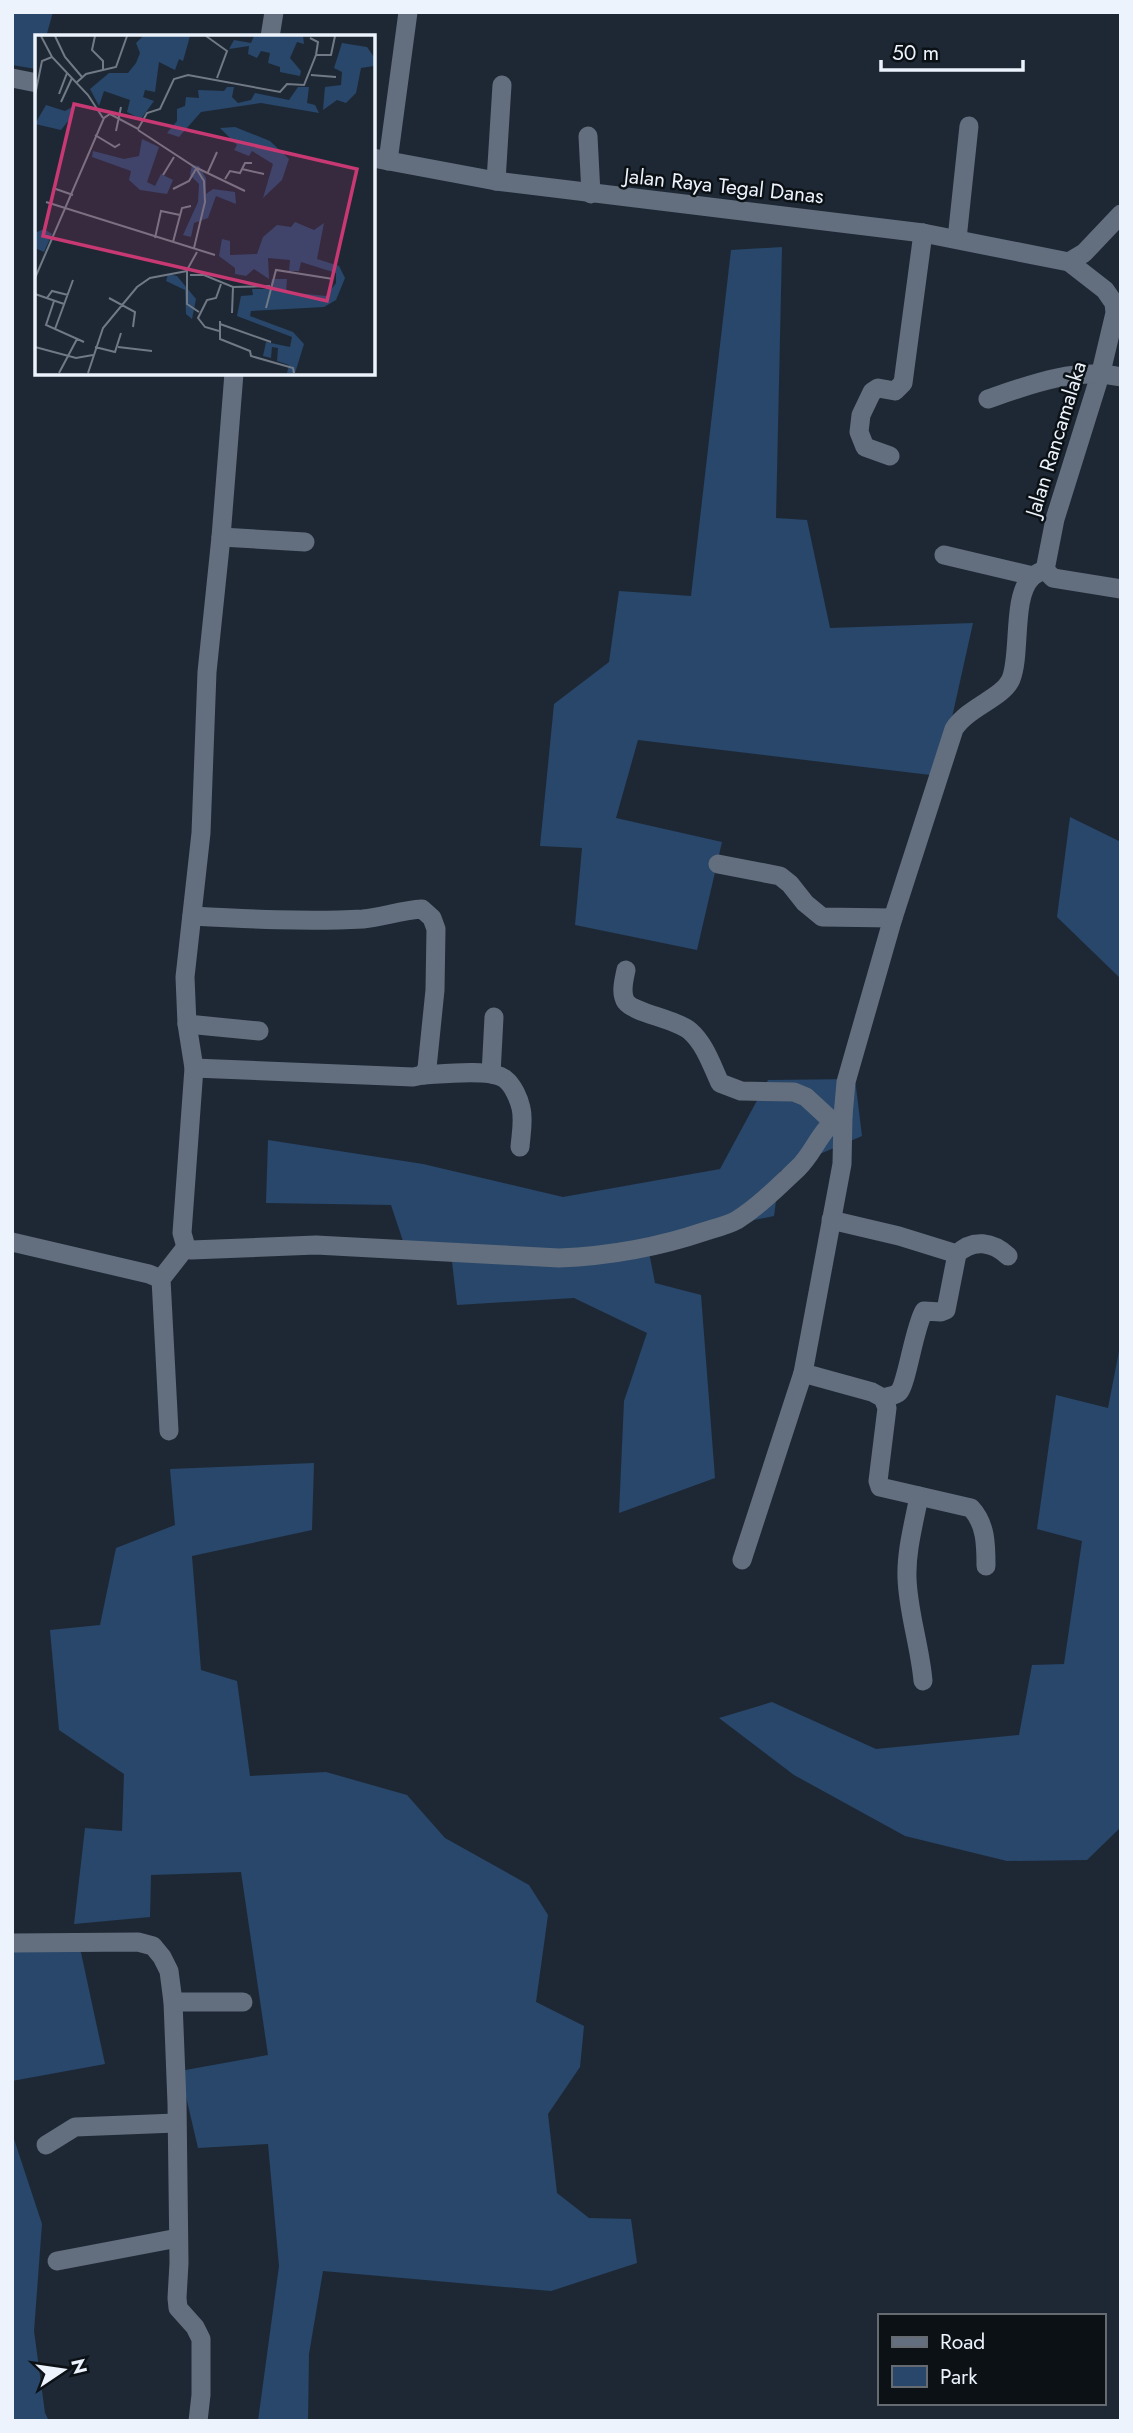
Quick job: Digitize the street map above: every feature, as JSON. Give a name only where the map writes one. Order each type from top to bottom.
[{"type":"street","points":[[270,35],[274,12]]},
{"type":"street","points":[[380,159],[408,12]]},
{"type":"street","points":[[12,78],[35,83]]},
{"type":"street","points":[[496,181],[502,85]]},
{"type":"street","points":[[957,239],[969,126]]},
{"type":"street","points":[[588,136],[591,194]]},
{"type":"street","name":"Jalan Raya Tegal Danas","points":[[380,159],[496,181],[591,194],[923,233],[1073,265]]},
{"type":"street","points":[[1073,265],[1121,214]]},
{"type":"street","points":[[890,456],[866,447],[859,432],[861,415],[872,391],[878,388],[895,391],[903,383],[923,233]]},
{"type":"street","name":"Jalan Rancamalaka","points":[[742,1560],[803,1373],[842,1164],[837,1118],[893,918],[954,729],[968,712],[999,693],[1010,682],[1014,670],[1017,628],[1024,590],[1039,573],[1114,324],[1112,290],[1073,265]]},
{"type":"street","points":[[988,399],[1031,384],[1063,377],[1101,372],[1121,377]]},
{"type":"street","points":[[186,1247],[181,1233],[194,1068],[187,1024],[185,977],[201,833],[207,672],[234,374]]},
{"type":"street","points":[[221,537],[304,542]]},
{"type":"street","points":[[944,555],[1121,589]]},
{"type":"street","points":[[718,864],[780,876],[822,917],[893,918]]},
{"type":"street","points":[[191,916],[302,921],[367,919],[422,909],[432,918],[436,929],[435,990],[427,1068],[423,1074]]},
{"type":"street","points":[[186,1247],[204,1251],[316,1245],[559,1258],[584,1257],[653,1246],[735,1221],[754,1208],[802,1165],[837,1118],[794,1092],[741,1091],[720,1083],[702,1046],[690,1030],[668,1018],[631,1007],[625,1001],[623,988],[626,970]]},
{"type":"street","points":[[491,1074],[494,1017]]},
{"type":"street","points":[[187,1024],[259,1031]]},
{"type":"street","points":[[194,1068],[413,1077],[423,1074],[491,1074],[504,1077],[511,1085],[522,1109],[520,1147]]},
{"type":"street","points":[[831,1220],[957,1254]]},
{"type":"street","points":[[12,1242],[161,1279]]},
{"type":"street","points":[[883,1398],[894,1395],[901,1388],[911,1345],[924,1311],[946,1310],[957,1254],[973,1244],[985,1244],[998,1247],[1008,1256]]},
{"type":"street","points":[[169,1431],[161,1279],[186,1247]]},
{"type":"street","points":[[803,1373],[872,1392],[883,1398],[887,1408],[878,1481],[880,1487],[971,1508],[981,1522],[986,1538],[986,1566]]},
{"type":"street","points":[[919,1496],[907,1575],[921,1651],[923,1681]]},
{"type":"street","points":[[14,1938],[138,1942],[153,1945],[169,1971],[173,2002],[178,2308],[195,2327],[201,2339],[198,2421]]},
{"type":"street","points":[[173,2002],[243,2002]]},
{"type":"street","points":[[46,2145],[75,2127],[176,2123]]},
{"type":"street","points":[[58,2261],[178,2238]]},
{"type":"green space","points":[[12,12],[53,12],[47,35],[35,35],[35,69],[12,65]]},
{"type":"green space","points":[[782,247],[776,518],[807,520],[830,628],[973,623],[939,776],[638,740],[616,818],[722,842],[697,950],[575,925],[582,848],[540,846],[554,704],[609,662],[619,591],[691,596],[731,250]]},
{"type":"green space","points":[[1070,817],[1121,842],[1121,979],[1057,917]]},
{"type":"green space","points":[[855,1079],[862,1136],[780,1171],[774,1216],[647,1242],[655,1283],[701,1295],[715,1478],[619,1513],[624,1401],[647,1333],[574,1298],[457,1305],[450,1244],[403,1241],[391,1205],[266,1203],[268,1140],[423,1164],[563,1197],[720,1169],[768,1080]]},
{"type":"green space","points":[[1121,1341],[1121,1827],[1087,1860],[1007,1861],[905,1836],[794,1775],[719,1718],[772,1702],[876,1749],[1019,1735],[1032,1665],[1064,1664],[1082,1541],[1037,1529],[1056,1395],[1108,1408]]},
{"type":"green space","points":[[314,1463],[312,1530],[192,1556],[201,1670],[237,1681],[250,1776],[326,1772],[407,1795],[445,1838],[529,1885],[548,1915],[536,2002],[584,2026],[580,2067],[548,2114],[557,2193],[589,2218],[631,2219],[637,2263],[551,2291],[323,2271],[309,2354],[308,2421],[258,2421],[279,2266],[268,2144],[198,2148],[180,2071],[268,2055],[241,1872],[151,1875],[150,1917],[74,1924],[85,1828],[122,1831],[124,1774],[59,1730],[50,1630],[100,1625],[116,1548],[175,1525],[170,1469]]},
{"type":"green space","points":[[80,1948],[105,2064],[12,2081],[12,1952]]},
{"type":"green space","points":[[12,2133],[42,2224],[34,2331],[45,2413],[49,2421],[12,2421]]}]
